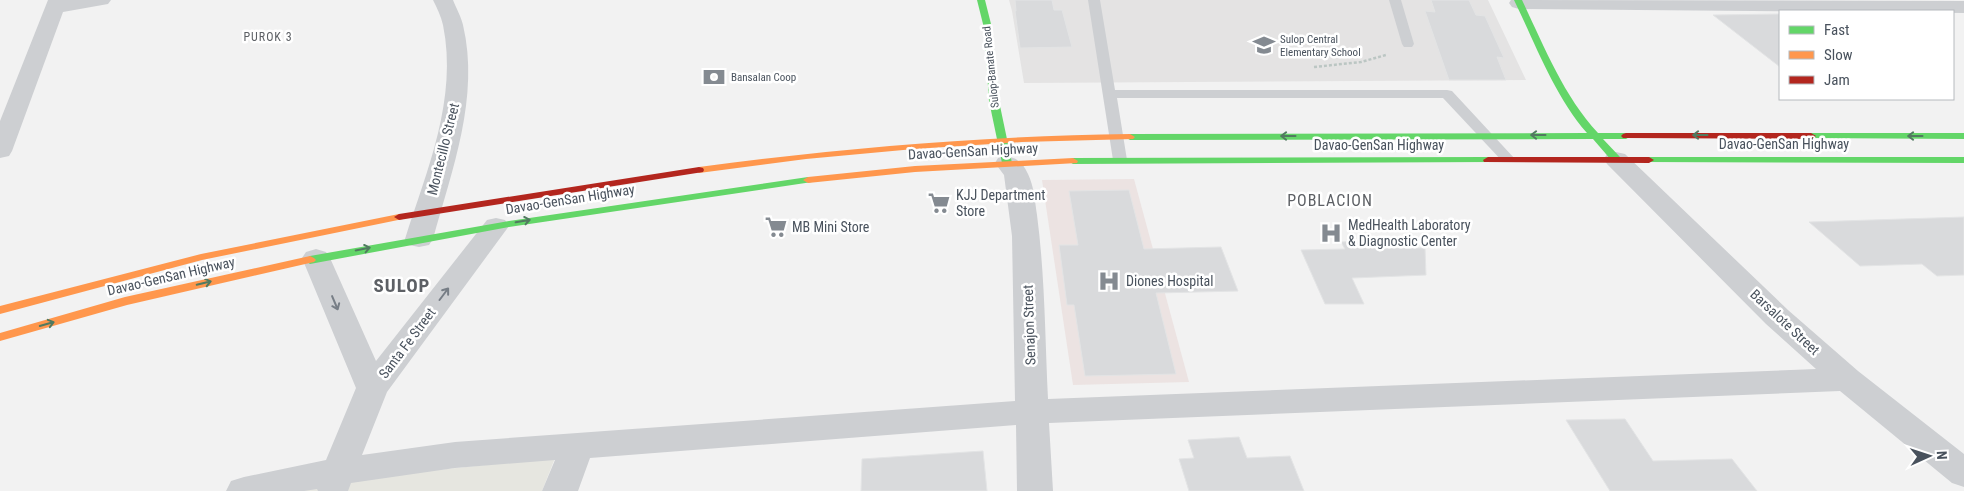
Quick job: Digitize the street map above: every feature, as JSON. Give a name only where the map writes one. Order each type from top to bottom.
[{"type":"main road","name":"Sulop-Banate Road","points":[[980,0],[988,28],[994,101],[1004,151]]},
{"type":"main road","points":[[1519,2],[1564,95],[1579,118],[1616,159]]},
{"type":"main road","name":"Davao-GenSan Highway","points":[[0,337],[141,297],[316,258],[419,239],[762,185],[888,171],[1004,151],[1117,137],[1964,136]]},
{"type":"main road","name":"Davao-GenSan Highway","points":[[0,310],[155,268],[331,230],[426,212],[576,188],[769,161],[896,146],[1004,151],[1120,160],[1964,160]]},
{"type":"street","points":[[0,151],[57,3],[101,0]]},
{"type":"street","name":"Montecillo Street","points":[[419,239],[450,131],[459,81],[458,48],[453,23],[443,0]]},
{"type":"street","points":[[1519,2],[1964,7]]},
{"type":"street","name":"Senajon Street","points":[[1004,151],[1016,174],[1022,198],[1026,236],[1035,491]]},
{"type":"street","name":"Barsalote Street","points":[[1616,159],[1777,317],[1847,379],[1964,473]]},
{"type":"street","name":"Santa Fe Street","points":[[335,481],[372,388],[496,226]]},
{"type":"street","name":"Santa Fe Street","points":[[316,258],[372,388]]},
{"type":"street","points":[[244,491],[335,481],[455,455],[1031,412],[1847,379]]},
{"type":"street","points":[[560,491],[578,445]]},
{"type":"lane","points":[[1094,0],[1120,160]]},
{"type":"lane","points":[[1394,0],[1408,44]]},
{"type":"lane","points":[[1110,94],[1447,94],[1508,159]]},
{"type":"path","points":[[1313,67],[1361,62],[1384,56],[1408,44]]},
{"type":"shaded area","name":"Sulop Central Elementary School","points":[[1009,0],[1488,0],[1526,80],[1024,83]]},
{"type":"shaded area","name":"Diones Hospital","points":[[1134,179],[1189,382],[1073,385],[1042,180]]},
{"type":"shaded area","points":[[555,458],[542,491],[279,491],[359,478]]},
{"type":"building","points":[[1015,0],[1052,0],[1054,10],[1062,10],[1072,47],[1020,48]]},
{"type":"building","points":[[1431,0],[1469,0],[1476,15],[1485,16],[1504,58],[1497,57],[1506,80],[1449,80],[1425,11],[1435,12]]},
{"type":"building","points":[[1779,14],[1779,66],[1713,15]]},
{"type":"building","name":"Diones Hospital","points":[[1129,190],[1144,249],[1221,247],[1238,291],[1156,293],[1176,374],[1085,376],[1074,305],[1067,305],[1059,245],[1078,245],[1069,191]]},
{"type":"building","points":[[1964,217],[1964,275],[1937,276],[1922,264],[1860,266],[1809,222]]},
{"type":"building","points":[[1383,240],[1388,248],[1425,248],[1426,275],[1352,278],[1364,304],[1325,304],[1301,250],[1345,249],[1341,242]]},
{"type":"building","points":[[1625,419],[1653,461],[1732,459],[1757,491],[1610,491],[1566,420]]},
{"type":"building","points":[[1239,437],[1247,458],[1290,456],[1304,491],[1189,491],[1179,459],[1194,458],[1188,440]]},
{"type":"building","points":[[983,451],[987,491],[861,491],[862,459]]},
{"type":"traffic: fast","points":[[981,0],[988,28],[994,101],[1007,163]]},
{"type":"traffic: fast","points":[[1518,0],[1564,95],[1579,118],[1616,159]]},
{"type":"traffic: fast","points":[[1130,137],[1626,136]]},
{"type":"traffic: fast","points":[[1811,136],[1964,136]]},
{"type":"traffic: fast","points":[[1073,161],[1488,160]]},
{"type":"traffic: fast","points":[[1649,160],[1964,160]]},
{"type":"traffic: fast","points":[[310,260],[509,224],[808,180]]},
{"type":"traffic: slow","points":[[699,170],[806,156],[914,146],[1022,139],[1130,137]]},
{"type":"traffic: slow","points":[[808,180],[915,169],[1073,161]]},
{"type":"traffic: slow","points":[[0,310],[201,257],[399,217]]},
{"type":"traffic: slow","points":[[0,337],[125,301],[310,260]]},
{"type":"traffic: jam","points":[[1626,136],[1811,136]]},
{"type":"traffic: jam","points":[[1488,160],[1649,160]]},
{"type":"traffic: jam","points":[[399,217],[699,170]]},
{"type":"place","name":"Sulop Central Elementary School","points":[[1264,45]]},
{"type":"place","name":"Bansalan Coop","points":[[714,77]]},
{"type":"place","name":"KJJ Department Store","points":[[939,203]]},
{"type":"place","name":"MB Mini Store","points":[[776,227]]},
{"type":"place","name":"MedHealth Laboratory & Diagnostic Center","points":[[1331,233]]},
{"type":"place","name":"Diones Hospital","points":[[1109,281]]},
{"type":"district","name":"PUROK 3","points":[[268,37]]},
{"type":"district","name":"POBLACION","points":[[1330,200]]},
{"type":"district","name":"SULOP","points":[[402,285]]}]
